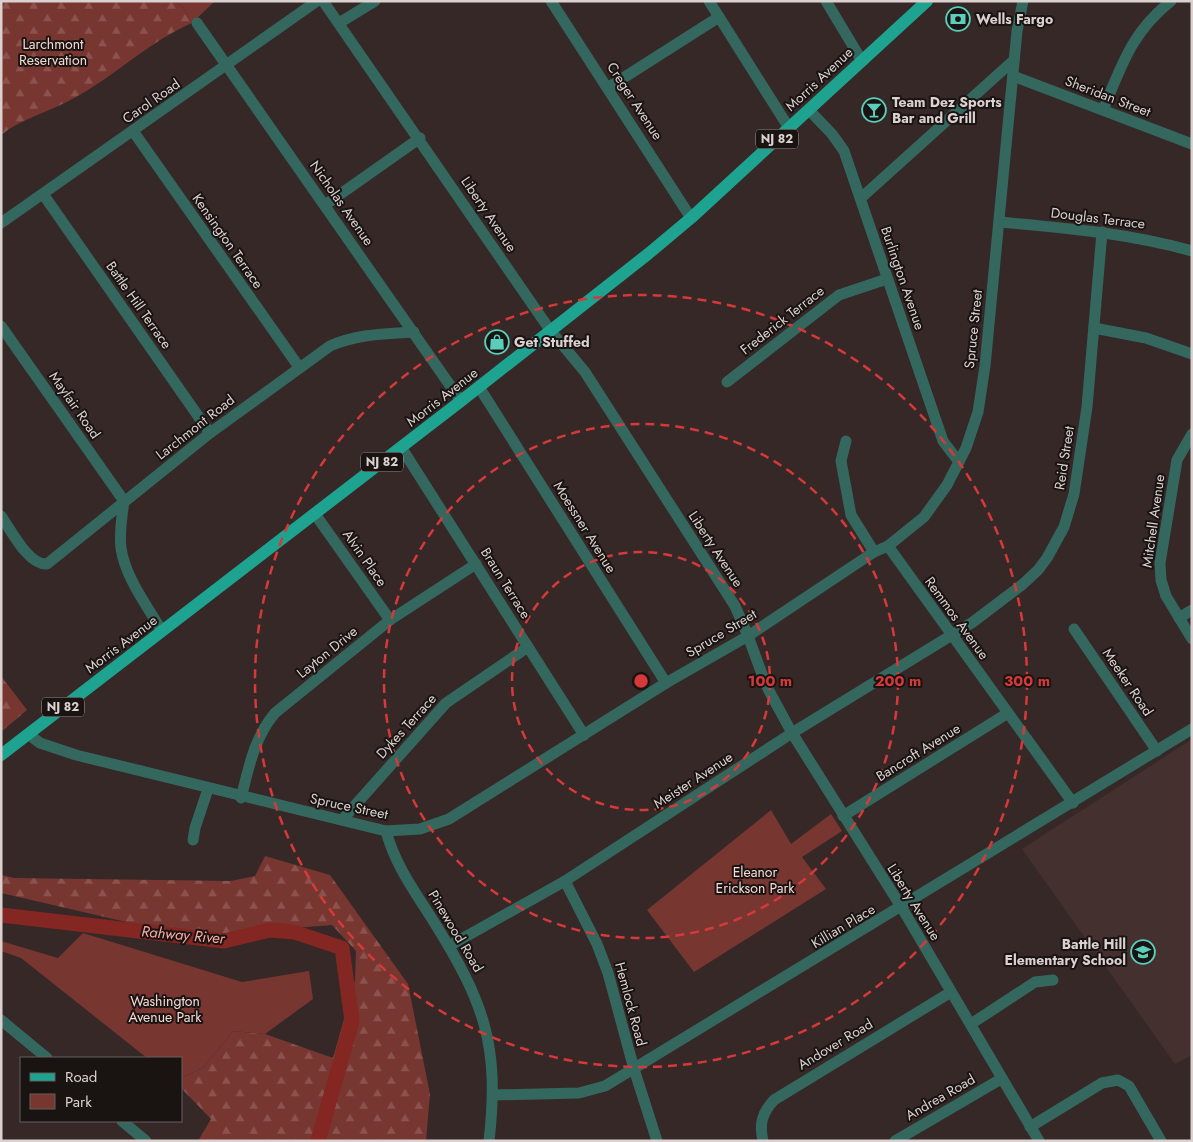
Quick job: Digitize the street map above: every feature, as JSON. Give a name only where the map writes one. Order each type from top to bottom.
[{"type":"main road","name":"Morris Avenue","points":[[1,755],[479,387],[691,218],[927,1]]},
{"type":"street","name":"Carol Road","points":[[1,223],[317,1]]},
{"type":"street","name":"Liberty Avenue","points":[[324,1],[420,138],[550,330],[585,372],[735,606],[766,685],[792,733],[902,908],[1039,1141]]},
{"type":"street","points":[[339,23],[375,1]]},
{"type":"street","points":[[709,1],[789,128]]},
{"type":"street","points":[[826,1],[862,61]]},
{"type":"street","name":"Spruce Street","points":[[28,734],[40,743],[76,756],[241,798],[386,831],[420,829],[449,819],[666,683],[748,636],[874,552],[888,546],[924,517],[947,486],[959,462],[978,412],[985,366],[1000,222],[1014,60],[1023,1]]},
{"type":"street","points":[[1103,110],[1124,60],[1141,30],[1171,1]]},
{"type":"street","name":"Creger Avenue","points":[[555,2],[691,218]]},
{"type":"street","points":[[609,87],[719,17]]},
{"type":"street","name":"Nicholas Avenue","points":[[197,23],[461,401]]},
{"type":"street","points":[[861,198],[1014,60]]},
{"type":"street","name":"Sheridan Street","points":[[1013,76],[1192,144]]},
{"type":"street","name":"Burlington Avenue","points":[[809,110],[844,152],[943,441],[959,462]]},
{"type":"street","name":"Kensington Terrace","points":[[133,132],[299,367]]},
{"type":"street","points":[[325,205],[420,138]]},
{"type":"street","name":"Battle Hill Terrace","points":[[43,194],[210,433]]},
{"type":"street","name":"Douglas Terrace","points":[[1000,222],[1102,232],[1160,242],[1192,251]]},
{"type":"street","name":"Reid Street","points":[[950,635],[973,622],[1023,584],[1047,558],[1064,528],[1074,494],[1087,407],[1102,232]]},
{"type":"street","name":"Frederick Terrace","points":[[727,382],[839,295],[887,279]]},
{"type":"street","name":"Mayfair Road","points":[[1,326],[124,501]]},
{"type":"street","points":[[1094,328],[1146,338],[1192,354]]},
{"type":"street","name":"Larchmont Road","points":[[1,516],[32,560],[40,564],[46,564],[210,433],[330,346],[350,338],[369,334],[414,332]]},
{"type":"street","name":"Moessner Avenue","points":[[479,387],[666,683]]},
{"type":"street","name":"Mitchell Avenue","points":[[1192,434],[1177,460],[1160,562],[1161,580],[1166,596],[1192,639]]},
{"type":"street","points":[[846,441],[841,461],[851,515],[874,552]]},
{"type":"street","name":"Braun Terrace","points":[[401,447],[584,735]]},
{"type":"street","points":[[124,501],[120,530],[121,549],[127,568],[162,632]]},
{"type":"street","name":"Alvin Place","points":[[315,514],[390,620]]},
{"type":"street","name":"Remmos Avenue","points":[[888,546],[950,635],[1073,803]]},
{"type":"street","name":"Layton Drive","points":[[241,798],[255,744],[269,720],[390,620],[476,564]]},
{"type":"street","points":[[1179,618],[1192,610]]},
{"type":"street","name":"Meeker Road","points":[[1074,629],[1156,751]]},
{"type":"street","name":"Meister Avenue","points":[[449,946],[565,881],[792,733],[950,635]]},
{"type":"street","name":"Dykes Terrace","points":[[342,820],[446,703],[528,647]]},
{"type":"street","name":"Bancroft Avenue","points":[[843,816],[1008,713]]},
{"type":"street","name":"Killian Place","points":[[493,1095],[593,1090],[634,1070],[1192,730]]},
{"type":"street","points":[[193,840],[195,828],[208,790]]},
{"type":"street","name":"Pinewood Road","points":[[386,831],[399,866],[469,980],[486,1030],[491,1056],[493,1095],[489,1141]]},
{"type":"street","name":"Hemlock Road","points":[[565,881],[597,944],[608,974],[634,1070],[657,1141]]},
{"type":"street","points":[[971,1024],[1035,982],[1053,980]]},
{"type":"street","name":"Andover Road","points":[[763,1141],[761,1131],[763,1116],[774,1100],[951,992]]},
{"type":"street","points":[[1,1020],[46,1057]]},
{"type":"street","name":"Andrea Road","points":[[895,1141],[1001,1079]]},
{"type":"street","points":[[1030,1126],[1102,1084],[1118,1080],[1124,1082],[1133,1092],[1161,1141]]},
{"type":"street","points":[[123,1122],[146,1141]]},
{"type":"shaded area","name":"Battle Hill Elementary School","points":[[1192,739],[1192,1055],[1175,1064],[1022,849]]},
{"type":"green space","name":"Larchmont Reservation","points":[[1,1],[174,1],[183,7],[192,23],[162,39],[76,97],[18,124],[1,135]]},
{"type":"green space","points":[[174,1],[215,1],[192,23],[183,7]]},
{"type":"green space","points":[[1,676],[27,710],[1,732]]},
{"type":"green space","name":"Eleanor Erickson Park","points":[[771,810],[791,844],[831,814],[842,831],[802,857],[826,889],[694,972],[647,910]]},
{"type":"green space","points":[[265,856],[330,875],[408,984],[430,1094],[426,1141],[198,1141],[211,1119],[182,1089],[182,1078],[203,1068],[233,1031],[265,1034],[333,1058],[355,980],[356,951],[332,925],[187,936],[1,893],[1,875],[14,878],[231,881],[255,876]]},
{"type":"green space","name":"Washington Avenue Park","points":[[83,933],[242,982],[309,971],[313,999],[265,1034],[233,1031],[203,1068],[182,1078],[182,1057],[146,1057],[21,958],[1,951],[1,941],[58,958]]},
{"type":"waterway","name":"Rahway River","points":[[1,915],[224,941],[270,930],[294,932],[342,948],[352,1021],[318,1141]]},
{"type":"place","name":"Wells Fargo","points":[[958,19]]},
{"type":"place","name":"Team Dez Sports Bar and Grill","points":[[874,110]]},
{"type":"place","name":"Get Stuffed","points":[[497,342]]},
{"type":"place","name":"Battle Hill Elementary School","points":[[1143,952]]}]
